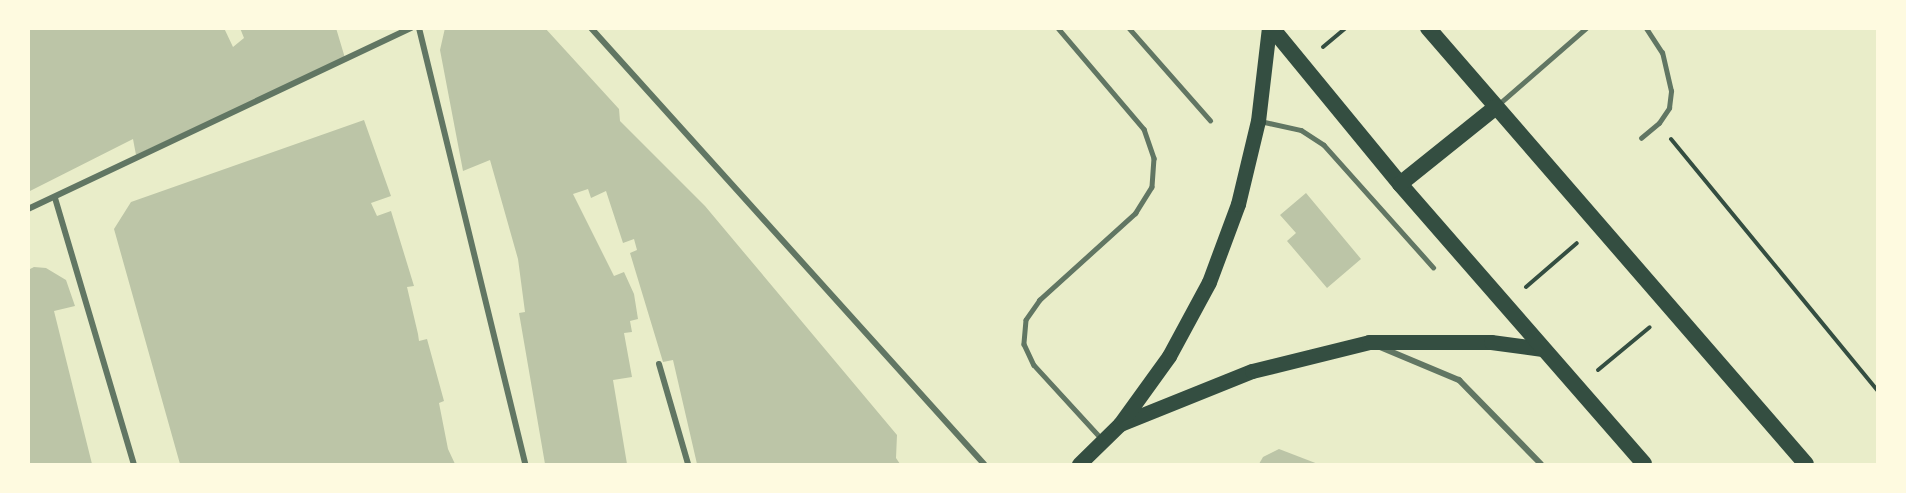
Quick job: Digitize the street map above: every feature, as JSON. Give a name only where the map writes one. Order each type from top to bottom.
[{"type":"highway","points":[[1270,28],[1400,184],[1644,465]]},
{"type":"highway","points":[[1428,28],[1806,465]]},
{"type":"highway","points":[[1400,184],[1496,107]]},
{"type":"main road","points":[[1079,465],[1120,424],[1169,356],[1209,282],[1239,204],[1258,120],[1270,28]]},
{"type":"main road","points":[[1120,424],[1252,371],[1369,342],[1491,342],[1543,349]]},
{"type":"street","points":[[28,209],[411,28]]},
{"type":"street","points":[[419,28],[525,465]]},
{"type":"street","points":[[591,28],[984,465]]},
{"type":"street","points":[[55,198],[134,465]]},
{"type":"street","points":[[1369,342],[1459,381],[1540,465]]},
{"type":"street","points":[[659,364],[688,465]]},
{"type":"lane","points":[[1058,28],[1144,129],[1154,158],[1152,187],[1136,213],[1040,300],[1026,320],[1024,344],[1034,365],[1103,441]]},
{"type":"lane","points":[[1129,28],[1210,120]]},
{"type":"lane","points":[[1496,107],[1586,28]]},
{"type":"lane","points":[[1641,138],[1659,123],[1669,108],[1671,91],[1662,53],[1646,28]]},
{"type":"lane","points":[[1258,120],[1302,130],[1319,140],[1433,267]]},
{"type":"path","points":[[1659,123],[1878,391]]},
{"type":"path","points":[[1504,305],[1599,225]]},
{"type":"path","points":[[1576,388],[1671,309]]},
{"type":"building","points":[[28,28],[224,28],[233,47],[244,38],[240,28],[336,28],[345,58],[136,155],[133,139],[28,192]]},
{"type":"building","points":[[445,28],[545,28],[619,109],[620,121],[705,206],[897,435],[896,458],[900,464],[697,464],[673,360],[663,362],[630,253],[637,250],[634,239],[623,243],[606,191],[591,198],[588,189],[573,194],[614,276],[624,272],[634,294],[638,319],[630,321],[632,332],[624,333],[632,377],[613,380],[627,464],[545,464],[519,313],[525,312],[518,259],[490,160],[463,171],[440,50]]},
{"type":"building","points":[[364,120],[391,196],[371,203],[377,216],[391,211],[414,286],[407,287],[419,341],[427,339],[444,401],[439,403],[448,449],[455,464],[180,464],[114,229],[131,202]]},
{"type":"building","points":[[1306,193],[1361,259],[1327,288],[1287,241],[1296,233],[1280,215]]},
{"type":"building","points":[[34,267],[46,268],[66,280],[75,306],[54,311],[92,464],[28,464],[28,270]]},
{"type":"building","points":[[1279,449],[1318,464],[1259,464],[1263,457]]}]
